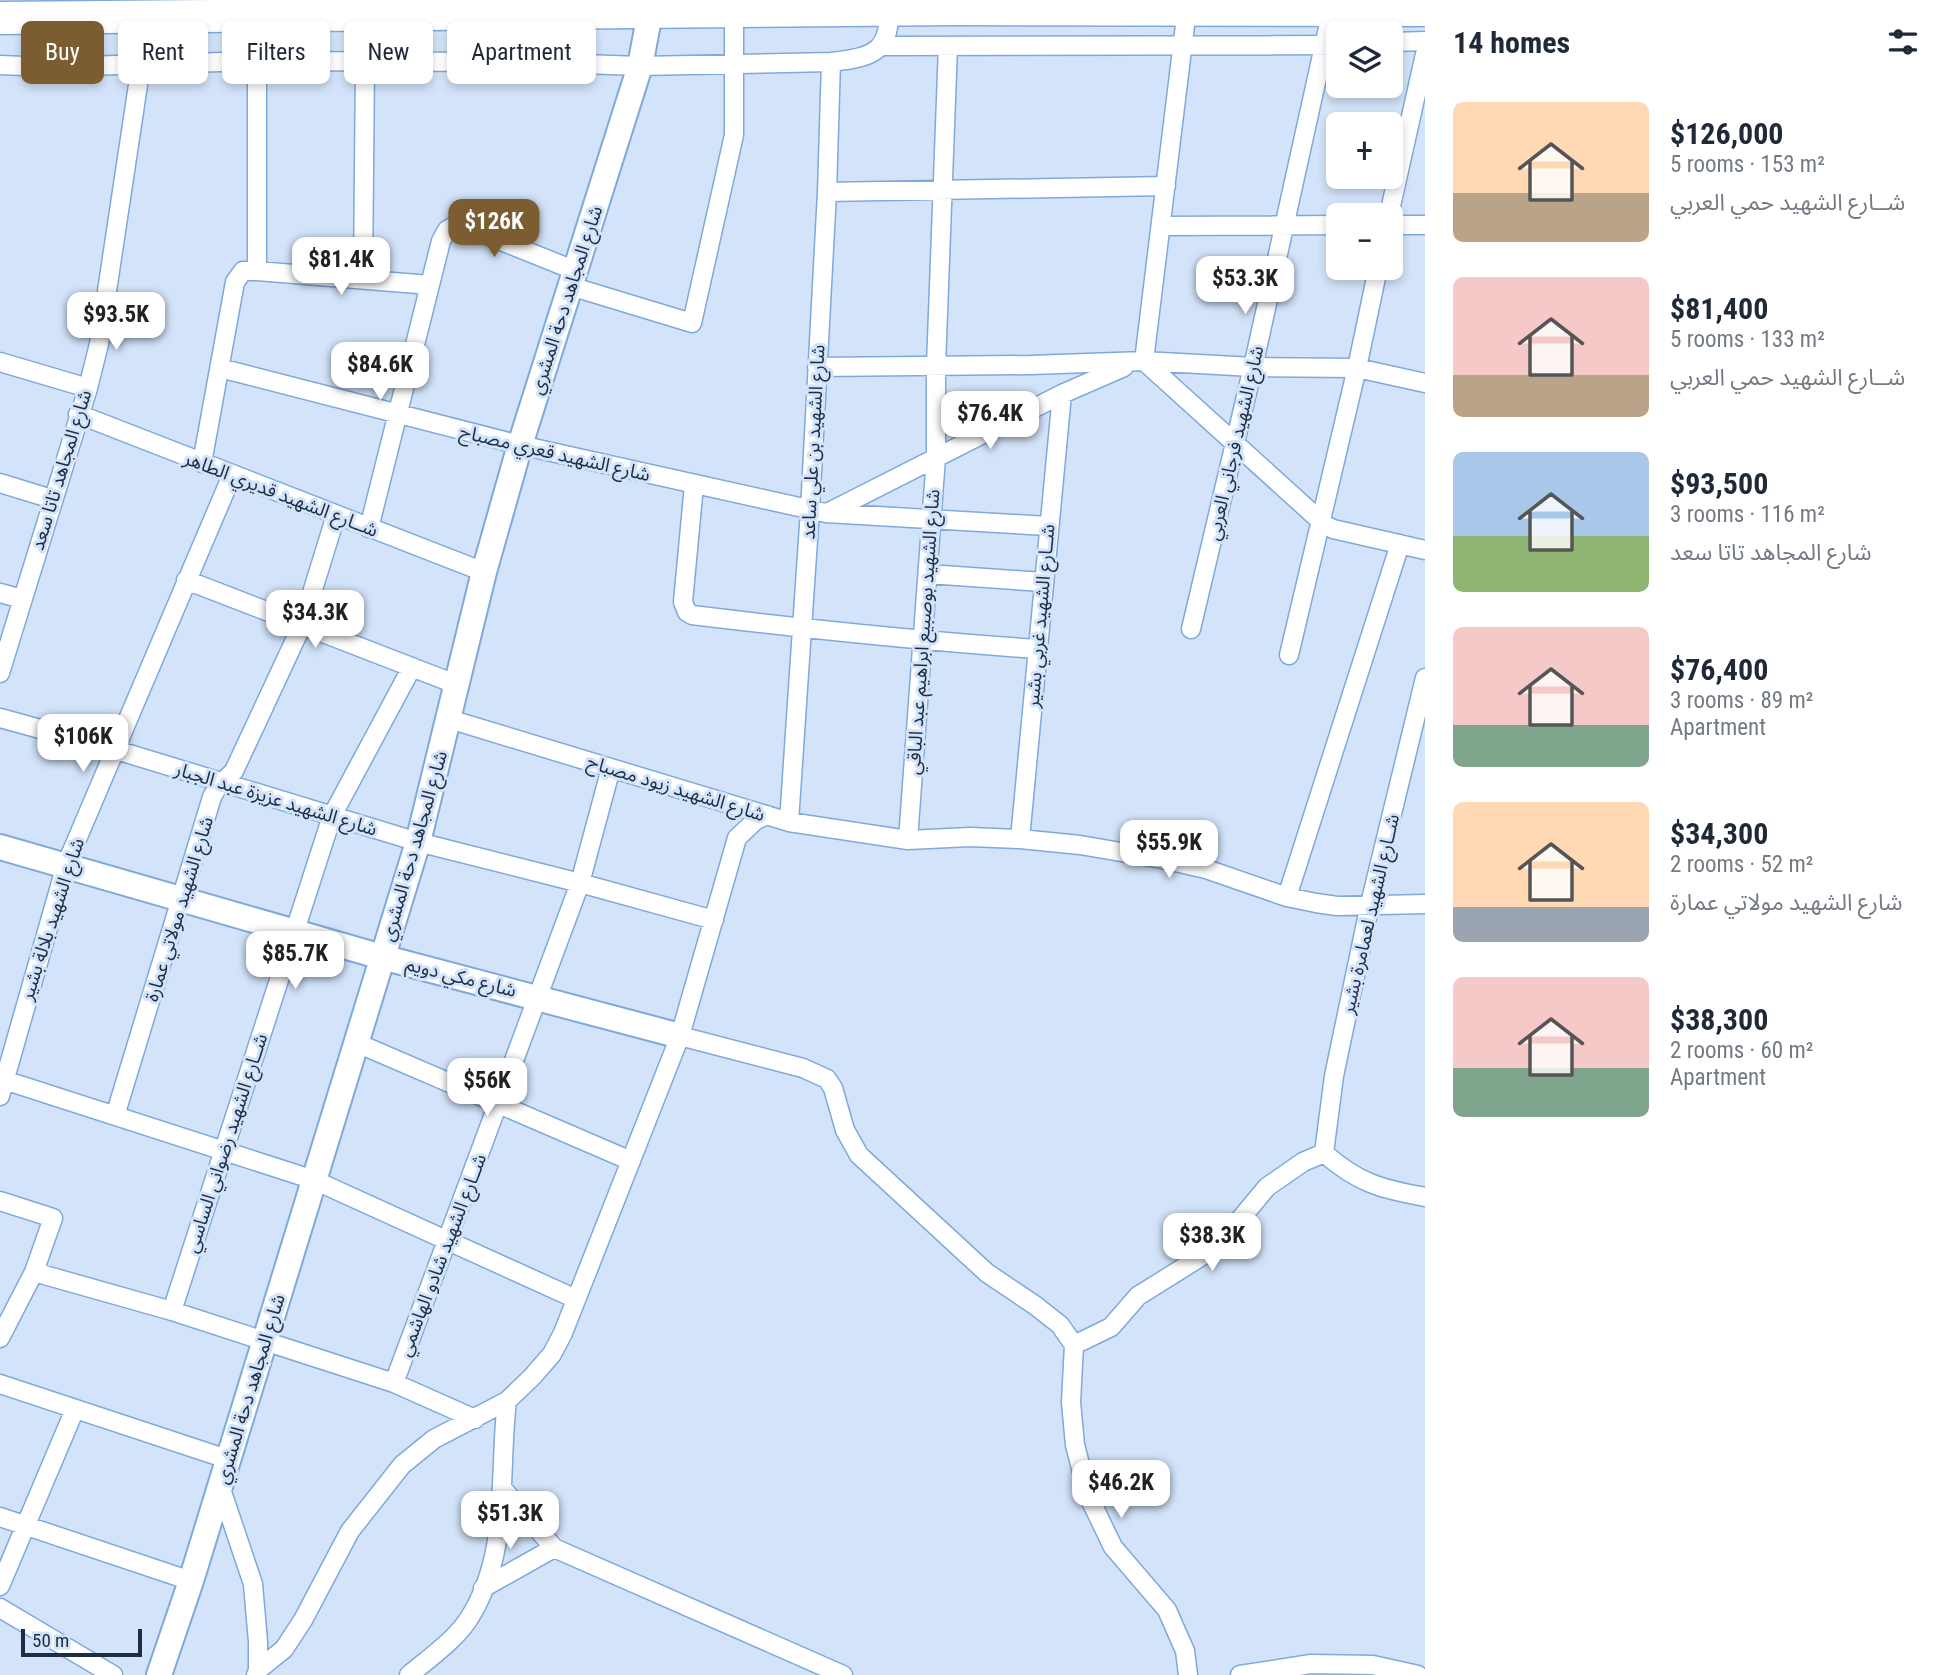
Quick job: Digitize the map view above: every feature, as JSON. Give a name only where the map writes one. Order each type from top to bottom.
[{"type":"highway","points":[[0,18],[257,14],[294,7],[650,13],[889,5],[1425,10]]},
{"type":"street","points":[[883,46],[888,30],[889,5]]},
{"type":"street","points":[[1144,361],[1187,9]]},
{"type":"street","name":"شارع الشهيد فرجاني العربي","points":[[1332,10],[1332,21]]},
{"type":"street","points":[[369,528],[441,241],[447,230],[454,226],[484,234],[573,279],[692,323],[734,135],[734,12]]},
{"type":"street","name":"شارع المجاهد دحة المشري","points":[[159,1675],[170,1649],[418,842],[484,572],[520,445],[640,66],[650,13]]},
{"type":"street","points":[[257,14],[257,21]]},
{"type":"street","name":"شارع المجاهد تاتا سعد","points":[[142,16],[142,21]]},
{"type":"street","points":[[1403,42],[1425,41]]},
{"type":"street","points":[[433,62],[734,65],[853,60],[873,53],[883,46],[1326,45]]},
{"type":"street","name":"شارع الشهيد بوصبيع ابراهيم عبد الباقي","points":[[908,840],[933,518],[948,46]]},
{"type":"street","points":[[1393,203],[1425,54]]},
{"type":"street","name":"شارع الشهيد بن علي ساعد","points":[[789,822],[802,629],[818,512],[817,367],[831,62]]},
{"type":"street","name":"شارع الشهيد فرجاني العربي","points":[[1191,629],[1253,367],[1283,225],[1326,64]]},
{"type":"street","points":[[0,65],[118,66]]},
{"type":"street","name":"شارع المجاهد تاتا سعد","points":[[0,673],[88,388],[99,344],[138,84]]},
{"type":"street","points":[[257,271],[258,84]]},
{"type":"street","points":[[363,279],[365,84]]},
{"type":"street","points":[[827,192],[1166,186]]},
{"type":"street","points":[[1161,226],[1326,225]]},
{"type":"street","points":[[1403,225],[1425,225]]},
{"type":"street","points":[[202,463],[235,282],[243,271],[430,285]]},
{"type":"street","points":[[1289,655],[1322,522],[1375,280]]},
{"type":"street","points":[[818,512],[1062,394],[1114,370],[1144,361]]},
{"type":"street","points":[[1144,361],[1322,522],[1333,529],[1425,550]]},
{"type":"street","points":[[817,367],[1144,361],[1253,367],[1357,368],[1425,383]]},
{"type":"street","points":[[0,362],[88,388]]},
{"type":"street","name":"شارع الشهيد قعري مصباح","points":[[220,368],[520,445],[818,512],[1048,526]]},
{"type":"street","name":"شــارع الشهيد غربي بشير","points":[[1020,839],[1062,394]]},
{"type":"street","name":"شــارع الشهيد قديري الطاهر","points":[[78,414],[484,572]]},
{"type":"street","name":"شارع الشهيد بلالة بشير","points":[[2,1088],[6,1047],[66,865],[113,749],[232,475]]},
{"type":"street","points":[[0,483],[52,499]]},
{"type":"street","points":[[694,485],[683,602],[687,612],[692,615],[923,641],[1038,649]]},
{"type":"street","name":"شارع الشهيد مولاتي عمارة","points":[[115,1116],[212,797],[234,771],[302,625],[336,515]]},
{"type":"street","points":[[1287,897],[1401,544]]},
{"type":"street","points":[[928,574],[1044,582]]},
{"type":"street","points":[[186,580],[457,685]]},
{"type":"street","points":[[0,593],[22,599]]},
{"type":"street","name":"شــارع الشهيد رضواني الساسي","points":[[172,1311],[332,816],[412,667]]},
{"type":"street","name":"شــارع الشهيد لعمامرة بشير","points":[[1324,1153],[1334,1076],[1370,904],[1425,678]]},
{"type":"street","name":"شارع الشهيد عزيزة عبد الجبار","points":[[0,718],[113,749],[418,842],[715,920]]},
{"type":"street","name":"شارع الشهيد زيود مصباح","points":[[449,719],[789,822],[908,840],[970,837],[1080,845],[1206,869],[1287,897],[1337,906],[1425,904]]},
{"type":"street","name":"شــارع الشهيد شادو الهاشمي","points":[[394,1383],[580,883],[611,768]]},
{"type":"street","points":[[257,1673],[284,1649],[303,1620],[351,1531],[402,1465],[434,1439],[506,1401],[552,1354],[680,1036],[737,838],[750,825],[766,815]]},
{"type":"street","name":"شارع مكي دويم","points":[[0,847],[382,957],[680,1036]]},
{"type":"street","points":[[680,1036],[803,1068],[827,1079],[833,1088],[845,1130],[859,1155],[987,1273],[1060,1325],[1074,1345],[1071,1402],[1075,1445],[1088,1495],[1113,1547],[1167,1610],[1185,1651],[1188,1675]]},
{"type":"street","points":[[357,1043],[631,1161]]},
{"type":"street","points":[[2,1088],[115,1116],[314,1180],[576,1299]]},
{"type":"street","points":[[1074,1345],[1111,1327],[1138,1297],[1218,1246],[1267,1187],[1303,1162],[1324,1153],[1341,1169],[1376,1187],[1425,1197]]},
{"type":"street","points":[[0,1201],[53,1218],[34,1272],[0,1338]]},
{"type":"street","points":[[34,1272],[172,1311],[394,1383],[475,1419]]},
{"type":"street","points":[[0,1384],[228,1459]]},
{"type":"street","points":[[409,1675],[467,1622],[483,1588],[499,1533],[506,1401]]},
{"type":"street","points":[[0,1586],[75,1409]]},
{"type":"street","points":[[220,1486],[253,1584],[258,1642],[257,1673]]},
{"type":"street","points":[[503,1489],[554,1548],[843,1675]]},
{"type":"street","points":[[0,1517],[191,1581]]},
{"type":"street","points":[[483,1588],[554,1548]]},
{"type":"street","points":[[0,1608],[86,1668],[113,1675]]},
{"type":"street","points":[[1240,1675],[1311,1664],[1373,1665],[1418,1675]]}]
